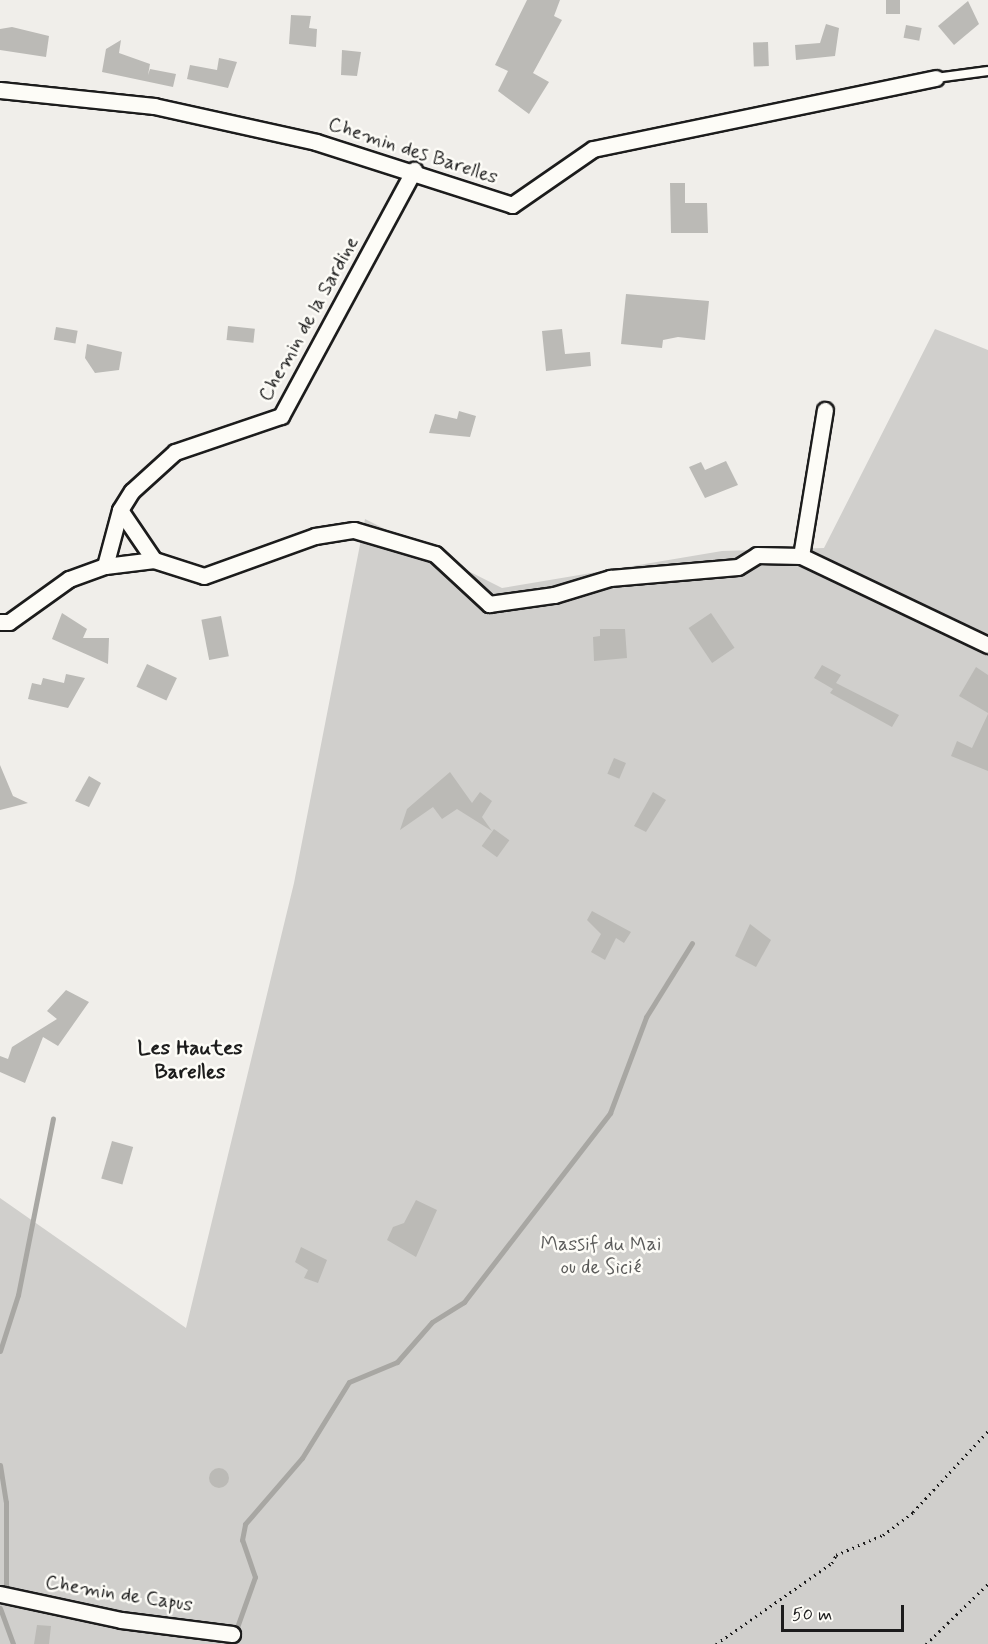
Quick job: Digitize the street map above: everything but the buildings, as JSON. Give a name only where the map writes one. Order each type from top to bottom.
[{"type":"street","name":"Chemin des Barelles","points":[[0,90],[154,105],[414,170],[512,205],[593,149],[936,78]]},
{"type":"street","name":"Chemin de la Sardine","points":[[120,510],[132,491],[175,452],[281,416],[414,170]]},
{"type":"street","points":[[801,555],[825,410]]},
{"type":"street","points":[[120,510],[154,560]]},
{"type":"street","points":[[105,566],[120,510]]},
{"type":"street","points":[[0,622],[9,622],[69,579],[105,566],[154,560],[204,576],[315,536],[354,530],[435,554],[489,604],[554,595],[610,578],[738,567],[757,555],[801,555],[988,645]]},
{"type":"street","name":"Chemin de Capus","points":[[0,1594],[121,1620],[232,1634]]},
{"type":"lane","points":[[936,78],[988,71]]},
{"type":"path","points":[[716,1644],[832,1563],[836,1555],[883,1535],[913,1512],[988,1431]]},
{"type":"path","points":[[926,1644],[988,1584]]},
{"type":"green space","name":"Massif du Mai ou de Sicié","points":[[935,329],[988,350],[988,1644],[0,1644],[0,1198],[186,1328],[294,883],[365,519],[502,588],[722,551],[824,548]]},
{"type":"waterway","points":[[231,1644],[255,1577],[242,1540],[245,1524],[302,1458],[349,1382],[397,1362],[432,1322],[464,1302],[610,1113],[646,1017],[692,943]]},
{"type":"waterway","points":[[0,1351],[18,1295],[53,1118]]},
{"type":"waterway","points":[[0,1465],[6,1502],[6,1591]]},
{"type":"waterway","points":[[0,1608],[13,1644]]},
{"type":"district","name":"Les Hautes Barelles","points":[[190,1060]]}]
